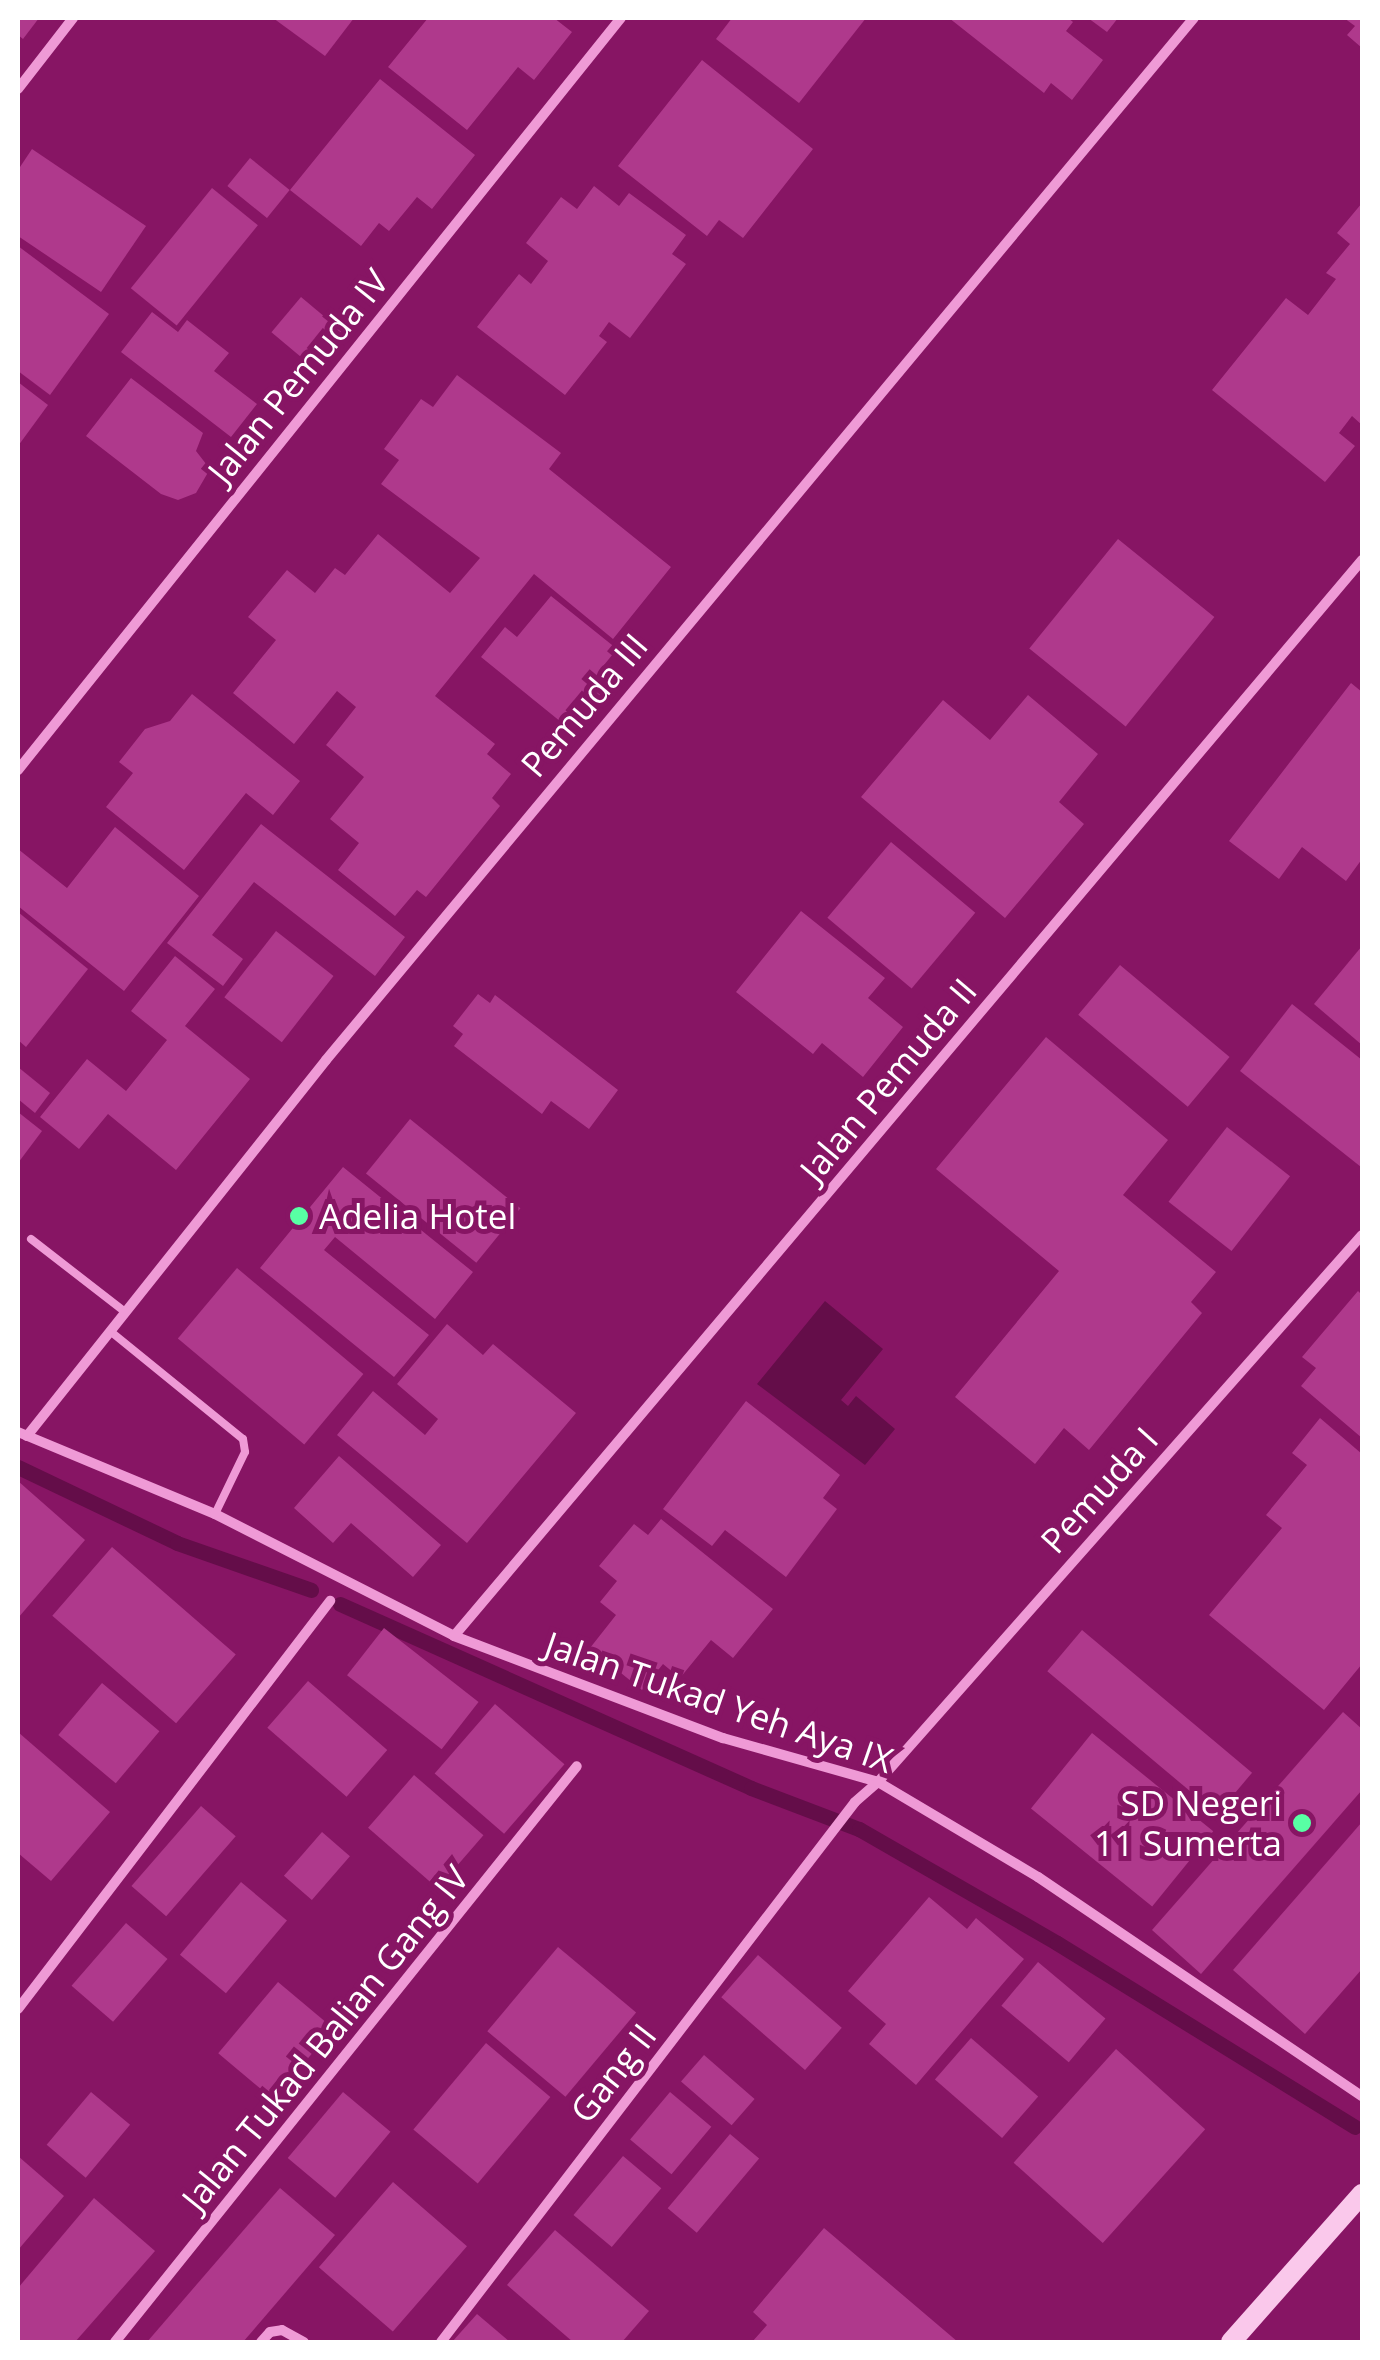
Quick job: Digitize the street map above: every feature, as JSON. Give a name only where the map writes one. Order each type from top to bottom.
[{"type":"main road","points":[[1230,2342],[1362,2194]]},
{"type":"street","points":[[18,89],[73,18]]},
{"type":"street","name":"Jalan Pemuda IV","points":[[18,770],[621,18]]},
{"type":"street","name":"Pemuda III","points":[[22,1434],[110,1332],[351,1029],[1194,18]]},
{"type":"street","name":"Jalan Pemuda II","points":[[454,1636],[1362,560]]},
{"type":"street","name":"Pemuda I","points":[[878,1782],[1362,1235]]},
{"type":"street","name":"Jalan Tukad Yeh Aya IX","points":[[22,1434],[215,1514],[454,1636],[723,1738],[878,1782],[1038,1878],[1362,2096]]},
{"type":"street","points":[[18,2009],[330,1601]]},
{"type":"street","name":"Jalan Tukad Balian Gang IV","points":[[115,2342],[577,1766]]},
{"type":"street","name":"Gang II","points":[[441,2342],[855,1802],[878,1782]]},
{"type":"street","points":[[261,2342],[270,2332],[282,2330],[304,2342]]},
{"type":"lane","points":[[30,1240],[125,1312]]},
{"type":"lane","points":[[110,1332],[242,1439],[245,1452],[215,1514]]},
{"type":"shaded area","points":[[825,1301],[883,1349],[841,1400],[848,1406],[856,1396],[895,1429],[865,1465],[757,1384]]},
{"type":"building","points":[[18,18],[39,18],[23,39],[18,35]]},
{"type":"building","points":[[273,18],[354,18],[325,56]]},
{"type":"building","points":[[428,18],[554,18],[572,32],[534,80],[518,67],[467,130],[388,67]]},
{"type":"building","points":[[732,18],[866,18],[799,103],[716,39]]},
{"type":"building","points":[[949,18],[1068,18],[1073,22],[1066,31],[1103,60],[1072,100],[1051,83],[1044,93]]},
{"type":"building","points":[[1088,18],[1118,18],[1107,32]]},
{"type":"building","points":[[1344,18],[1362,18],[1362,48],[1347,35],[1355,26]]},
{"type":"building","points":[[702,60],[813,149],[743,238],[719,220],[707,236],[618,166]]},
{"type":"building","points":[[380,79],[475,155],[432,209],[417,197],[389,231],[379,223],[361,246],[290,190]]},
{"type":"building","points":[[32,149],[146,226],[101,292],[18,236],[18,170]]},
{"type":"building","points":[[250,158],[290,190],[267,218],[227,186]]},
{"type":"building","points":[[594,186],[619,206],[629,193],[686,235],[672,254],[686,264],[630,338],[609,322],[599,336],[607,342],[565,395],[477,327],[519,274],[531,284],[548,261],[526,243],[561,197],[577,209]]},
{"type":"building","points":[[212,188],[258,225],[177,325],[131,288]]},
{"type":"building","points":[[1362,203],[1362,425],[1352,416],[1339,433],[1355,446],[1325,482],[1212,390],[1286,298],[1308,315],[1336,279],[1326,273],[1350,244],[1337,233]]},
{"type":"building","points":[[18,246],[109,314],[50,395],[18,371]]},
{"type":"building","points":[[301,297],[348,337],[319,372],[271,332]]},
{"type":"building","points":[[152,312],[178,332],[187,320],[229,353],[214,371],[257,404],[231,437],[121,352]]},
{"type":"building","points":[[457,375],[561,453],[549,469],[671,567],[613,639],[534,574],[435,696],[495,744],[487,754],[511,774],[492,798],[500,806],[426,897],[417,890],[395,916],[338,870],[359,843],[330,819],[364,777],[326,745],[356,707],[337,691],[294,744],[233,693],[276,640],[248,617],[287,570],[315,593],[335,568],[345,575],[378,534],[450,593],[480,558],[381,484],[399,460],[384,449],[421,399],[433,407]]},
{"type":"building","points":[[131,378],[203,433],[196,451],[210,469],[196,493],[178,500],[161,494],[86,436]]},
{"type":"building","points":[[18,382],[48,405],[18,446]]},
{"type":"building","points":[[1118,539],[1214,617],[1126,727],[1029,649]]},
{"type":"building","points":[[551,596],[617,649],[604,665],[617,676],[587,712],[576,703],[561,722],[481,657],[505,627],[517,637]]},
{"type":"building","points":[[1351,683],[1362,692],[1362,859],[1346,881],[1302,847],[1279,879],[1229,841]]},
{"type":"building","points":[[192,694],[300,781],[273,815],[246,793],[184,870],[106,807],[133,773],[119,762],[145,729],[170,721]]},
{"type":"building","points":[[1028,695],[1098,754],[1059,802],[1084,824],[1005,918],[861,797],[943,700],[990,740]]},
{"type":"building","points":[[261,824],[405,937],[375,976],[254,882],[212,935],[243,959],[223,986],[167,943]]},
{"type":"building","points":[[115,827],[199,896],[124,991],[18,906],[18,849],[67,888]]},
{"type":"building","points":[[891,842],[975,913],[912,989],[827,918]]},
{"type":"building","points":[[801,911],[885,978],[868,998],[903,1027],[863,1077],[822,1043],[813,1054],[736,992]]},
{"type":"building","points":[[18,912],[88,969],[26,1047],[18,1040]]},
{"type":"building","points":[[276,931],[334,976],[282,1042],[224,997]]},
{"type":"building","points":[[1362,946],[1362,1045],[1314,1004]]},
{"type":"building","points":[[175,956],[215,989],[185,1026],[250,1079],[176,1170],[108,1114],[79,1149],[40,1117],[87,1059],[126,1091],[167,1040],[131,1011]]},
{"type":"building","points":[[1120,965],[1230,1057],[1188,1107],[1078,1015]]},
{"type":"building","points":[[478,994],[490,1003],[495,995],[618,1090],[589,1129],[551,1101],[542,1114],[454,1046],[463,1034],[453,1026]]},
{"type":"building","points":[[1292,1004],[1362,1060],[1361,1167],[1240,1071]]},
{"type":"building","points":[[1046,1037],[1168,1140],[1123,1195],[1216,1272],[1191,1302],[1202,1313],[1089,1450],[1064,1428],[1035,1464],[955,1397],[1059,1271],[936,1169]]},
{"type":"building","points":[[18,1067],[50,1093],[35,1113],[18,1099]]},
{"type":"building","points":[[18,1112],[42,1131],[18,1163]]},
{"type":"building","points":[[410,1119],[520,1208],[476,1263],[366,1173]]},
{"type":"building","points":[[1227,1127],[1290,1176],[1232,1251],[1169,1202]]},
{"type":"building","points":[[343,1167],[473,1272],[435,1319],[335,1237],[324,1250],[429,1335],[394,1377],[260,1268]]},
{"type":"building","points":[[237,1268],[363,1374],[304,1445],[178,1338]]},
{"type":"building","points":[[1358,1291],[1362,1295],[1362,1438],[1301,1386],[1316,1368],[1302,1357]]},
{"type":"building","points":[[447,1324],[483,1355],[493,1344],[576,1413],[467,1543],[337,1435],[373,1391],[425,1435],[438,1419],[397,1384]]},
{"type":"building","points":[[746,1401],[840,1475],[823,1498],[837,1509],[786,1577],[725,1530],[712,1546],[663,1509]]},
{"type":"building","points":[[1320,1418],[1362,1454],[1362,1664],[1324,1710],[1209,1615],[1282,1528],[1266,1515],[1307,1465],[1292,1453]]},
{"type":"building","points":[[339,1456],[441,1545],[413,1577],[351,1523],[333,1543],[294,1508]]},
{"type":"building","points":[[18,1481],[85,1540],[18,1618]]},
{"type":"building","points":[[661,1519],[773,1609],[733,1658],[711,1640],[680,1678],[663,1664],[642,1690],[590,1648],[616,1615],[600,1602],[617,1581],[599,1566],[634,1524],[648,1535]]},
{"type":"building","points":[[112,1547],[236,1655],[176,1723],[52,1616]]},
{"type":"building","points":[[384,1628],[479,1702],[442,1749],[347,1675]]},
{"type":"building","points":[[1082,1630],[1252,1773],[1217,1814],[1047,1671]]},
{"type":"building","points":[[308,1681],[387,1750],[347,1797],[267,1728]]},
{"type":"building","points":[[102,1683],[159,1731],[116,1783],[58,1735]]},
{"type":"building","points":[[495,1704],[564,1764],[504,1834],[435,1773]]},
{"type":"building","points":[[1343,1712],[1362,1729],[1362,1790],[1201,1974],[1152,1930]]},
{"type":"building","points":[[18,1732],[110,1812],[51,1881],[18,1853]]},
{"type":"building","points":[[1092,1733],[1213,1831],[1152,1907],[1031,1808]]},
{"type":"building","points":[[414,1775],[483,1835],[438,1888],[368,1828]]},
{"type":"building","points":[[201,1806],[236,1836],[166,1916],[131,1886]]},
{"type":"building","points":[[1362,1822],[1362,1969],[1305,2034],[1233,1970]]},
{"type":"building","points":[[322,1832],[350,1856],[312,1900],[284,1876]]},
{"type":"building","points":[[241,1882],[287,1921],[226,1993],[180,1955]]},
{"type":"building","points":[[929,1897],[967,1929],[976,1918],[1024,1959],[916,2085],[869,2044],[886,2024],[848,1991]]},
{"type":"building","points":[[126,1923],[168,1959],[113,2022],[72,1986]]},
{"type":"building","points":[[558,1947],[636,2013],[565,2097],[487,2031]]},
{"type":"building","points":[[758,1955],[842,2028],[805,2070],[721,1997]]},
{"type":"building","points":[[1038,1962],[1105,2019],[1069,2062],[1001,2006]]},
{"type":"building","points":[[278,1982],[333,2028],[273,2100],[218,2053]]},
{"type":"building","points":[[971,2038],[1038,2096],[1002,2138],[935,2080]]},
{"type":"building","points":[[486,2043],[550,2097],[478,2184],[413,2130]]},
{"type":"building","points":[[1116,2049],[1205,2129],[1103,2243],[1014,2163]]},
{"type":"building","points":[[704,2055],[755,2099],[732,2125],[681,2081]]},
{"type":"building","points":[[91,2092],[130,2125],[86,2178],[47,2145]]},
{"type":"building","points":[[343,2092],[390,2132],[335,2198],[288,2158]]},
{"type":"building","points":[[670,2092],[711,2127],[672,2174],[630,2139]]},
{"type":"building","points":[[730,2134],[759,2158],[697,2233],[668,2208]]},
{"type":"building","points":[[18,2156],[64,2196],[18,2250]]},
{"type":"building","points":[[623,2156],[661,2188],[612,2247],[574,2215]]},
{"type":"building","points":[[393,2182],[467,2246],[393,2332],[319,2267]]},
{"type":"building","points":[[280,2188],[335,2235],[243,2342],[147,2342]]},
{"type":"building","points":[[94,2198],[155,2251],[75,2342],[18,2342],[18,2288]]},
{"type":"building","points":[[824,2228],[958,2342],[752,2342],[767,2325],[753,2312]]},
{"type":"building","points":[[555,2230],[649,2311],[622,2342],[573,2342],[507,2285]]},
{"type":"building","points":[[477,2314],[510,2342],[452,2342]]},
{"type":"waterway","points":[[18,1467],[177,1543],[311,1590]]},
{"type":"waterway","points":[[340,1604],[751,1788],[859,1829],[1057,1943],[1355,2127]]},
{"type":"place","name":"Adelia Hotel","points":[[299,1216]]},
{"type":"place","name":"SD Negeri 11 Sumerta","points":[[1302,1823]]}]
